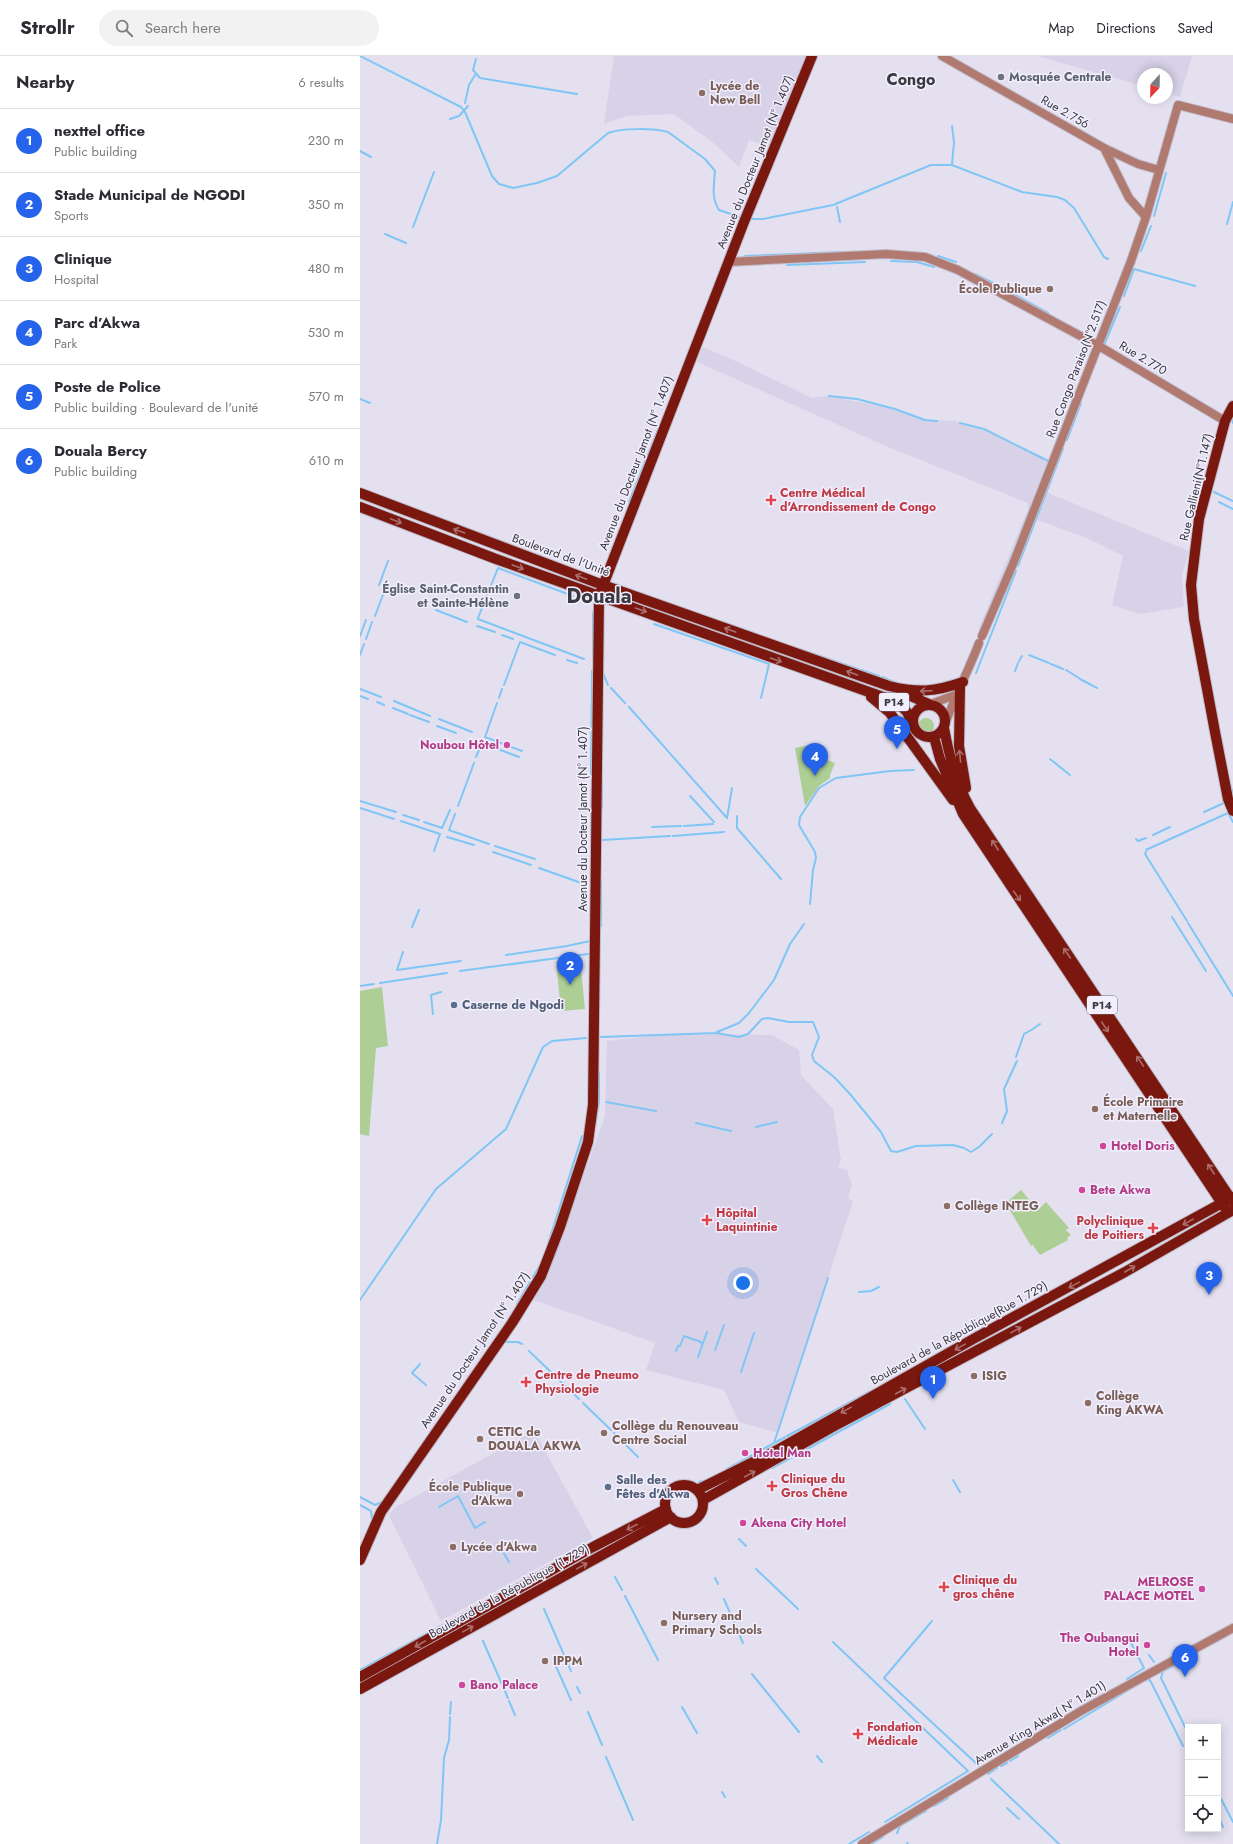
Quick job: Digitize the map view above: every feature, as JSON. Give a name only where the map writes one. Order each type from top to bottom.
[{"type":"main road","name":"Avenue du Docteur Jamot (N° 1.407)","points":[[360,1560],[382,1512],[512,1323],[541,1276],[560,1227],[588,1142],[593,1105],[599,596],[728,262],[812,56]]},
{"type":"main road","name":"Rue Gallieni(N°1.147)","points":[[1233,406],[1225,421],[1199,519],[1193,563],[1191,594],[1214,732],[1228,799],[1233,811]]},
{"type":"main road","name":"Boulevard de l'Unité","points":[[360,493],[603,585],[889,686]]},
{"type":"main road","name":"P14","points":[[360,507],[599,596],[713,635],[767,657],[897,702],[907,712],[913,725]]},
{"type":"main road","name":"P14","points":[[889,686],[930,704]]},
{"type":"main road","points":[[889,686],[911,691],[932,691],[960,688],[959,746],[970,808]]},
{"type":"main road","points":[[865,692],[890,713],[958,806]]},
{"type":"main road","points":[[930,704],[942,710],[945,725],[934,737],[920,735],[915,730],[912,718],[918,708],[930,704]]},
{"type":"main road","name":"P14","points":[[945,725],[952,764],[958,782],[970,808],[1230,1200],[1232,1213]]},
{"type":"main road","name":"P14","points":[[934,737],[958,806],[1230,1200]]},
{"type":"main road","name":"Boulevard de la République(Rue 1.729)","points":[[697,1490],[777,1450],[975,1338],[1230,1200]]},
{"type":"main road","name":"Boulevard de la République(Rue 1.729)","points":[[703,1500],[838,1424],[1125,1272],[1232,1213]]},
{"type":"main road","points":[[685,1485],[697,1490],[703,1500],[702,1511],[692,1521],[679,1522],[668,1513],[666,1500],[673,1489],[685,1485]]},
{"type":"main road","name":"Boulevard de la République (1.729)","points":[[360,1677],[593,1547],[668,1513]]},
{"type":"main road","name":"Boulevard de la République (1.729)","points":[[360,1689],[668,1513]]},
{"type":"street","name":"Rue 2.756","points":[[942,56],[1104,148],[1138,164],[1159,170]]},
{"type":"street","name":"Rue Congo Paraiso(N°2.517)","points":[[945,725],[1013,564],[1099,346],[1146,217],[1178,105],[1233,119]]},
{"type":"street","points":[[1104,148],[1129,198],[1146,217]]},
{"type":"street","name":"Rue 2.770","points":[[728,262],[872,254],[925,257],[985,283],[1099,346],[1225,421]]},
{"type":"street","points":[[930,704],[960,688]]},
{"type":"street","name":"Avenue King Akwa( N° 1.401)","points":[[862,1844],[1081,1711],[1233,1628]]},
{"type":"shaded area","name":"Lycée de New Bell","points":[[614,56],[810,56],[772,148],[749,140],[739,167],[716,145],[674,114],[627,116],[604,124]]},
{"type":"shaded area","points":[[1037,56],[1192,56],[1180,97],[1173,95],[1173,68],[1137,68],[1137,84]]},
{"type":"shaded area","points":[[702,347],[725,356],[812,398],[826,396],[887,407],[929,420],[955,421],[986,431],[1048,459],[1090,354],[1097,357],[1046,492],[1189,551],[1182,576],[1184,607],[1140,614],[1112,605],[1123,556],[1091,540],[1035,519],[989,632],[979,628],[1028,509],[1028,503],[888,447],[697,362]]},
{"type":"shaded area","name":"Hôpital Laquintinie","points":[[667,1034],[772,1035],[799,1050],[801,1075],[833,1109],[841,1160],[838,1167],[847,1170],[852,1186],[848,1197],[850,1197],[849,1200],[853,1201],[778,1433],[739,1422],[724,1390],[646,1370],[655,1343],[534,1300],[560,1241],[605,1116],[607,1041]]},
{"type":"shaded area","points":[[534,1431],[593,1538],[441,1621],[389,1516],[394,1508]]},
{"type":"green space","points":[[926,718],[933,723],[934,726],[929,733],[926,734],[919,729],[918,726],[923,719]]},
{"type":"green space","points":[[814,744],[825,751],[822,758],[835,763],[830,778],[819,786],[805,806],[795,748]]},
{"type":"green space","points":[[580,959],[585,1009],[561,1011],[556,961]]},
{"type":"green space","points":[[382,987],[388,1046],[376,1048],[369,1136],[360,1134],[360,991]]},
{"type":"green space","points":[[1021,1190],[1038,1210],[1046,1202],[1069,1228],[1066,1230],[1071,1235],[1067,1238],[1068,1240],[1040,1255],[1034,1245],[1031,1246],[1008,1207],[1007,1202]]},
{"type":"waterway","points":[[360,56],[461,107],[465,112],[492,176],[499,184],[513,188],[537,183],[557,176],[608,133],[614,131],[629,129],[662,131],[668,132],[705,159],[715,171],[714,196],[719,210],[743,218]]},
{"type":"waterway","points":[[476,59],[473,70],[480,78],[577,94]]},
{"type":"waterway","points":[[465,103],[469,85],[475,75]]},
{"type":"waterway","points":[[450,119],[459,116],[468,106]]},
{"type":"waterway","points":[[952,126],[954,142],[952,165]]},
{"type":"waterway","points":[[360,151],[371,157]]},
{"type":"waterway","points":[[749,219],[763,219],[833,205],[931,165],[952,165],[1022,192],[1057,197],[1065,200],[1074,208],[1104,257],[1108,259]]},
{"type":"waterway","points":[[413,227],[434,172]]},
{"type":"waterway","points":[[1154,216],[1166,173]]},
{"type":"waterway","points":[[1227,224],[1233,202]]},
{"type":"waterway","points":[[837,207],[840,222]]},
{"type":"waterway","points":[[1141,251],[1151,226]]},
{"type":"waterway","points":[[385,234],[406,243]]},
{"type":"waterway","points":[[745,256],[843,252]]},
{"type":"waterway","points":[[938,256],[956,262]]},
{"type":"waterway","points":[[891,261],[917,262],[934,267]]},
{"type":"waterway","points":[[787,265],[865,262]]},
{"type":"waterway","points":[[1124,296],[1134,269],[1195,286]]},
{"type":"waterway","points":[[975,274],[993,283]]},
{"type":"waterway","points":[[999,286],[1048,313]]},
{"type":"waterway","points":[[1104,345],[1120,307]]},
{"type":"waterway","points":[[829,396],[857,399],[895,409],[925,420],[937,421]]},
{"type":"waterway","points":[[360,399],[370,403]]},
{"type":"waterway","points":[[1067,440],[1081,403]]},
{"type":"waterway","points":[[1231,419],[1233,423]]},
{"type":"waterway","points":[[960,423],[984,429],[1028,451]]},
{"type":"waterway","points":[[629,502],[659,427]]},
{"type":"waterway","points":[[1018,566],[1063,449]]},
{"type":"waterway","points":[[1030,452],[1044,459]]},
{"type":"waterway","points":[[1046,460],[1050,462]]},
{"type":"waterway","points":[[1214,492],[1233,501]]},
{"type":"waterway","points":[[1219,502],[1233,509]]},
{"type":"waterway","points":[[379,585],[388,561]]},
{"type":"waterway","points":[[478,618],[498,568],[573,596]]},
{"type":"waterway","points":[[976,673],[1016,571]]},
{"type":"waterway","points":[[375,616],[384,592],[387,592]]},
{"type":"waterway","points":[[436,610],[467,622]]},
{"type":"waterway","points":[[593,613],[593,660]]},
{"type":"waterway","points":[[478,619],[584,659]]},
{"type":"waterway","points":[[360,636],[366,620]]},
{"type":"waterway","points":[[366,639],[372,622]]},
{"type":"waterway","points":[[722,622],[759,635]]},
{"type":"waterway","points":[[654,624],[769,664],[761,698]]},
{"type":"waterway","points":[[477,626],[495,632]]},
{"type":"waterway","points":[[502,635],[513,639]]},
{"type":"waterway","points":[[520,642],[555,655]]},
{"type":"waterway","points":[[504,685],[520,642]]},
{"type":"waterway","points":[[360,655],[364,644]]},
{"type":"waterway","points":[[796,648],[858,669]]},
{"type":"waterway","points":[[1029,655],[1049,663]]},
{"type":"waterway","points":[[1019,661],[1022,656]]},
{"type":"waterway","points":[[567,660],[577,663]]},
{"type":"waterway","points":[[1015,671],[1018,663]]},
{"type":"waterway","points":[[1051,664],[1063,669]]},
{"type":"waterway","points":[[861,670],[879,676]]},
{"type":"waterway","points":[[1066,670],[1079,678]]},
{"type":"waterway","points":[[591,777],[592,671]]},
{"type":"waterway","points":[[603,673],[608,685]]},
{"type":"waterway","points":[[882,677],[887,679]]},
{"type":"waterway","points":[[1080,679],[1097,688]]},
{"type":"waterway","points":[[889,680],[897,683]]},
{"type":"waterway","points":[[611,688],[625,703]]},
{"type":"waterway","points":[[360,689],[381,697]]},
{"type":"waterway","points":[[499,698],[502,689]]},
{"type":"waterway","points":[[360,696],[368,699]]},
{"type":"waterway","points":[[394,701],[430,716]]},
{"type":"waterway","points":[[377,702],[384,705]]},
{"type":"waterway","points":[[497,703],[485,737],[522,751]]},
{"type":"waterway","points":[[629,707],[727,818]]},
{"type":"waterway","points":[[393,708],[408,714]]},
{"type":"waterway","points":[[410,715],[429,722]]},
{"type":"waterway","points":[[439,719],[472,732]]},
{"type":"waterway","points":[[437,726],[456,733]]},
{"type":"waterway","points":[[476,757],[482,743],[519,757]]},
{"type":"waterway","points":[[1050,759],[1070,775]]},
{"type":"waterway","points":[[458,806],[474,763]]},
{"type":"waterway","points":[[810,904],[813,870],[816,858],[815,852],[799,825],[800,817],[819,788],[836,778],[890,771],[914,770]]},
{"type":"waterway","points":[[602,782],[602,807]]},
{"type":"waterway","points":[[1230,784],[1233,794]]},
{"type":"waterway","points":[[591,845],[592,786]]},
{"type":"waterway","points":[[727,818],[732,788]]},
{"type":"waterway","points":[[690,796],[714,822]]},
{"type":"waterway","points":[[360,801],[396,812]]},
{"type":"waterway","points":[[1204,812],[1224,803]]},
{"type":"waterway","points":[[360,808],[394,819]]},
{"type":"waterway","points":[[424,822],[442,828],[450,810]]},
{"type":"waterway","points":[[1148,849],[1228,813],[1233,822]]},
{"type":"waterway","points":[[455,814],[449,830],[489,844]]},
{"type":"waterway","points":[[403,815],[419,820]]},
{"type":"waterway","points":[[737,816],[737,828],[781,879]]},
{"type":"waterway","points":[[401,821],[440,834],[434,851]]},
{"type":"waterway","points":[[684,826],[713,824]]},
{"type":"waterway","points":[[652,827],[681,826]]},
{"type":"waterway","points":[[1153,835],[1170,827]]},
{"type":"waterway","points":[[673,836],[724,832]]},
{"type":"waterway","points":[[602,840],[670,836]]},
{"type":"waterway","points":[[447,837],[474,845]]},
{"type":"waterway","points":[[1136,839],[1138,841],[1146,838]]},
{"type":"waterway","points":[[495,846],[535,859]]},
{"type":"waterway","points":[[1147,849],[1145,854],[1187,921]]},
{"type":"waterway","points":[[493,852],[531,865]]},
{"type":"waterway","points":[[539,868],[587,885]]},
{"type":"waterway","points":[[601,881],[601,926]]},
{"type":"waterway","points":[[412,927],[419,910]]},
{"type":"waterway","points":[[1172,917],[1206,971]]},
{"type":"waterway","points":[[1188,923],[1233,996]]},
{"type":"waterway","points":[[717,1032],[739,1023],[749,1013],[774,980],[790,944],[804,924]]},
{"type":"waterway","points":[[506,955],[567,946],[590,941],[590,938]]},
{"type":"waterway","points":[[403,952],[397,970],[461,961]]},
{"type":"waterway","points":[[460,971],[588,954]]},
{"type":"waterway","points":[[380,983],[447,973]]},
{"type":"waterway","points":[[360,986],[374,984]]},
{"type":"waterway","points":[[433,1014],[431,995],[441,992]]},
{"type":"waterway","points":[[601,1037],[716,1033],[739,1037],[748,1034],[762,1019],[768,1018],[789,1022],[813,1022],[819,1037],[812,1055],[814,1061],[834,1077],[850,1094],[881,1132],[891,1151],[897,1152],[916,1146],[953,1145],[971,1152],[979,1147],[992,1134]]},
{"type":"waterway","points":[[1034,1028],[1040,1024]]},
{"type":"waterway","points":[[1016,1057],[1024,1034],[1033,1029]]},
{"type":"waterway","points":[[360,1300],[436,1189],[506,1129],[543,1047],[552,1041],[586,1038]]},
{"type":"waterway","points":[[1002,1123],[1007,1111],[1004,1089],[1017,1061]]},
{"type":"waterway","points":[[595,1127],[599,1102],[599,1073]]},
{"type":"waterway","points":[[606,1102],[656,1111]]},
{"type":"waterway","points":[[756,1127],[777,1122]]},
{"type":"waterway","points":[[696,1123],[731,1131]]},
{"type":"waterway","points":[[548,1244],[582,1136]]},
{"type":"waterway","points":[[550,1266],[559,1244]]},
{"type":"waterway","points":[[517,1304],[540,1265]]},
{"type":"waterway","points":[[774,1443],[828,1278]]},
{"type":"waterway","points":[[859,1292],[871,1291],[879,1287]]},
{"type":"waterway","points":[[715,1350],[724,1325]]},
{"type":"waterway","points":[[698,1357],[707,1332]]},
{"type":"waterway","points":[[741,1372],[754,1333]]},
{"type":"waterway","points":[[676,1351],[684,1336],[701,1342],[702,1345]]},
{"type":"waterway","points":[[1000,1344],[1005,1341]]},
{"type":"waterway","points":[[504,1342],[518,1342],[522,1344]]},
{"type":"waterway","points":[[529,1351],[579,1399]]},
{"type":"waterway","points":[[420,1364],[412,1373],[426,1385]]},
{"type":"waterway","points":[[787,1436],[871,1391]]},
{"type":"waterway","points":[[905,1399],[925,1429]]},
{"type":"waterway","points":[[583,1403],[611,1430]]},
{"type":"waterway","points":[[772,1468],[890,1404]]},
{"type":"waterway","points":[[614,1433],[638,1457]]},
{"type":"waterway","points":[[727,1469],[785,1437]]},
{"type":"waterway","points":[[699,1482],[707,1480]]},
{"type":"waterway","points":[[953,1480],[960,1492]]},
{"type":"waterway","points":[[439,1507],[458,1496],[475,1528],[485,1522]]},
{"type":"waterway","points":[[360,1497],[375,1505],[382,1502]]},
{"type":"waterway","points":[[360,1505],[371,1511],[372,1518]]},
{"type":"waterway","points":[[739,1539],[746,1546]]},
{"type":"waterway","points":[[498,1552],[502,1550],[509,1562]]},
{"type":"waterway","points":[[756,1569],[798,1609]]},
{"type":"waterway","points":[[615,1577],[622,1590]]},
{"type":"waterway","points":[[715,1578],[718,1584]]},
{"type":"waterway","points":[[625,1596],[658,1660]]},
{"type":"waterway","points":[[724,1599],[743,1643]]},
{"type":"waterway","points":[[544,1609],[571,1671]]},
{"type":"waterway","points":[[932,1621],[884,1678],[979,1766]]},
{"type":"waterway","points":[[360,1670],[443,1625]]},
{"type":"waterway","points":[[1127,1679],[1144,1668],[1129,1639]]},
{"type":"waterway","points":[[483,1641],[508,1698]]},
{"type":"waterway","points":[[833,1642],[968,1771],[885,1822]]},
{"type":"waterway","points":[[1149,1655],[1154,1662]]},
{"type":"waterway","points":[[1183,1661],[1163,1671],[1161,1678],[1185,1727]]},
{"type":"waterway","points":[[554,1662],[571,1700]]},
{"type":"waterway","points":[[752,1674],[799,1732]]},
{"type":"waterway","points":[[1146,1680],[1149,1679],[1151,1682],[1183,1746]]},
{"type":"waterway","points":[[1064,1729],[1140,1683]]},
{"type":"waterway","points":[[577,1687],[580,1693]]},
{"type":"waterway","points":[[509,1701],[515,1715]]},
{"type":"waterway","points":[[450,1714],[451,1702]]},
{"type":"waterway","points":[[682,1707],[697,1733]]},
{"type":"waterway","points":[[588,1712],[602,1745]]},
{"type":"waterway","points":[[437,1844],[441,1820],[444,1758],[449,1740],[450,1717]]},
{"type":"waterway","points":[[1048,1738],[1061,1730]]},
{"type":"waterway","points":[[817,1756],[822,1762]]},
{"type":"waterway","points":[[1010,1761],[1018,1756]]},
{"type":"waterway","points":[[606,1757],[633,1820]]},
{"type":"waterway","points":[[1001,1766],[1007,1763]]},
{"type":"waterway","points":[[988,1774],[997,1768]]},
{"type":"waterway","points":[[991,1779],[1059,1844]]},
{"type":"waterway","points":[[722,1792],[725,1797]]},
{"type":"waterway","points":[[1220,1796],[1233,1822]]},
{"type":"waterway","points":[[934,1806],[948,1798]]},
{"type":"waterway","points":[[1007,1808],[1019,1819]]},
{"type":"waterway","points":[[897,1833],[900,1826],[926,1811]]},
{"type":"waterway","points":[[1221,1823],[1223,1827]]},
{"type":"waterway","points":[[849,1844],[869,1832]]},
{"type":"waterway","points":[[871,1844],[883,1837]]},
{"type":"place","name":"Mosquée Centrale","points":[[1001,77]]},
{"type":"place","name":"Lycée de New Bell","points":[[702,93]]},
{"type":"place","name":"École Publique","points":[[1050,289]]},
{"type":"place","name":"Centre Médical d'Arrondissement de Congo","points":[[771,500]]},
{"type":"place","name":"Église Saint-Constantin et Sainte-Hélène","points":[[517,596]]},
{"type":"place","name":"Noubou Hôtel","points":[[507,745]]},
{"type":"place","name":"Poste de Police","points":[[897,749]]},
{"type":"place","name":"Parc d’Akwa","points":[[815,776]]},
{"type":"place","name":"Stade Municipal de NGODI","points":[[570,985]]},
{"type":"place","name":"Caserne de Ngodi","points":[[454,1005]]},
{"type":"place","name":"École Primaire et Maternelle","points":[[1095,1109]]},
{"type":"place","name":"Hotel Doris","points":[[1103,1146]]},
{"type":"place","name":"Bete Akwa","points":[[1082,1190]]},
{"type":"place","name":"Collège INTEG","points":[[947,1206]]},
{"type":"place","name":"Hôpital Laquintinie","points":[[707,1220]]},
{"type":"place","name":"Polyclinique de Poitiers","points":[[1153,1228]]},
{"type":"place","name":"Clinique","points":[[1209,1295]]},
{"type":"place","name":"ISIG","points":[[974,1376]]},
{"type":"place","name":"Centre de Pneumo Physiologie","points":[[526,1382]]},
{"type":"place","name":"nexttel office","points":[[933,1399]]},
{"type":"place","name":"Collège King AKWA","points":[[1088,1403]]},
{"type":"place","name":"Collège du Renouveau Centre Social","points":[[604,1433]]},
{"type":"place","name":"CETIC de DOUALA AKWA","points":[[480,1439]]},
{"type":"place","name":"Hotel Man","points":[[745,1453]]},
{"type":"place","name":"Clinique du Gros Chêne","points":[[772,1486]]},
{"type":"place","name":"Salle des Fêtes d'Akwa","points":[[608,1487]]},
{"type":"place","name":"École Publique d'Akwa","points":[[520,1494]]},
{"type":"place","name":"Akena City Hotel","points":[[743,1523]]},
{"type":"place","name":"Lycée d'Akwa","points":[[453,1547]]},
{"type":"place","name":"Clinique du gros chêne","points":[[944,1587]]},
{"type":"place","name":"MELROSE PALACE MOTEL","points":[[1202,1589]]},
{"type":"place","name":"Nursery and Primary Schools","points":[[664,1623]]},
{"type":"place","name":"The Oubangui Hotel","points":[[1147,1645]]},
{"type":"place","name":"IPPM","points":[[545,1661]]},
{"type":"place","name":"Douala Bercy","points":[[1185,1677]]},
{"type":"place","name":"Bano Palace","points":[[462,1685]]},
{"type":"place","name":"Fondation Médicale","points":[[858,1734]]},
{"type":"district","name":"Congo","points":[[911,79]]},
{"type":"district","name":"Douala","points":[[599,596]]}]
